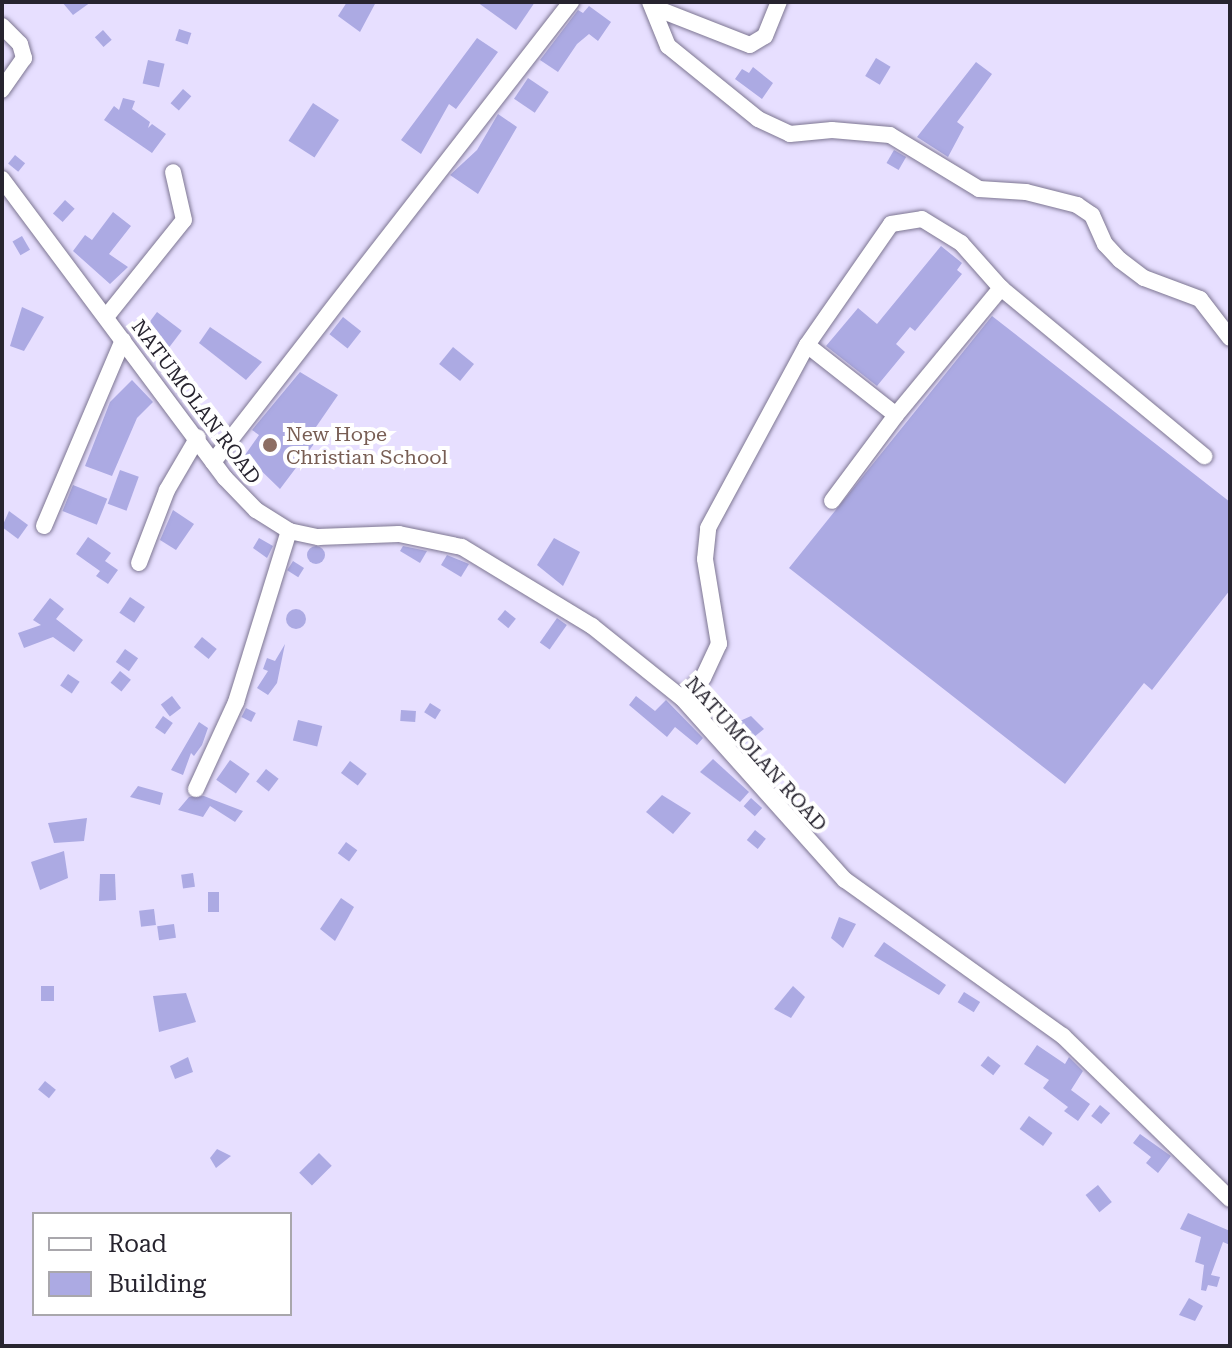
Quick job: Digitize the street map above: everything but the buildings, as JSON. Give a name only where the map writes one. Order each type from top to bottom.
[{"type":"street","points":[[213,462],[571,2]]},
{"type":"street","points":[[652,4],[750,45],[765,36],[779,2]]},
{"type":"street","points":[[652,4],[668,46],[758,119],[790,134],[832,130],[890,135],[911,144],[970,186],[1077,205],[1092,215],[1105,244],[1120,260],[1144,278],[1200,299],[1230,338]]},
{"type":"street","points":[[2,26],[20,44],[24,58],[2,90]]},
{"type":"street","points":[[106,317],[184,220],[173,172]]},
{"type":"street","name":"NATUMOLAN ROAD","points":[[2,179],[198,437],[213,462],[245,500],[289,531],[333,538],[423,536],[462,547],[592,626],[682,698],[774,806],[845,880],[1063,1036],[1230,1199]]},
{"type":"street","points":[[682,698],[703,678],[719,644],[705,559],[708,528],[807,345],[883,232],[906,219],[941,228],[984,263],[1001,288],[1204,456]]},
{"type":"street","points":[[832,501],[896,415],[1001,288]]},
{"type":"street","points":[[44,526],[123,340]]},
{"type":"street","points":[[807,345],[896,415]]},
{"type":"street","points":[[139,563],[167,490],[198,437]]},
{"type":"street","points":[[196,789],[236,702],[289,531]]},
{"type":"place","name":"New Hope Christian School","points":[[270,445]]}]
